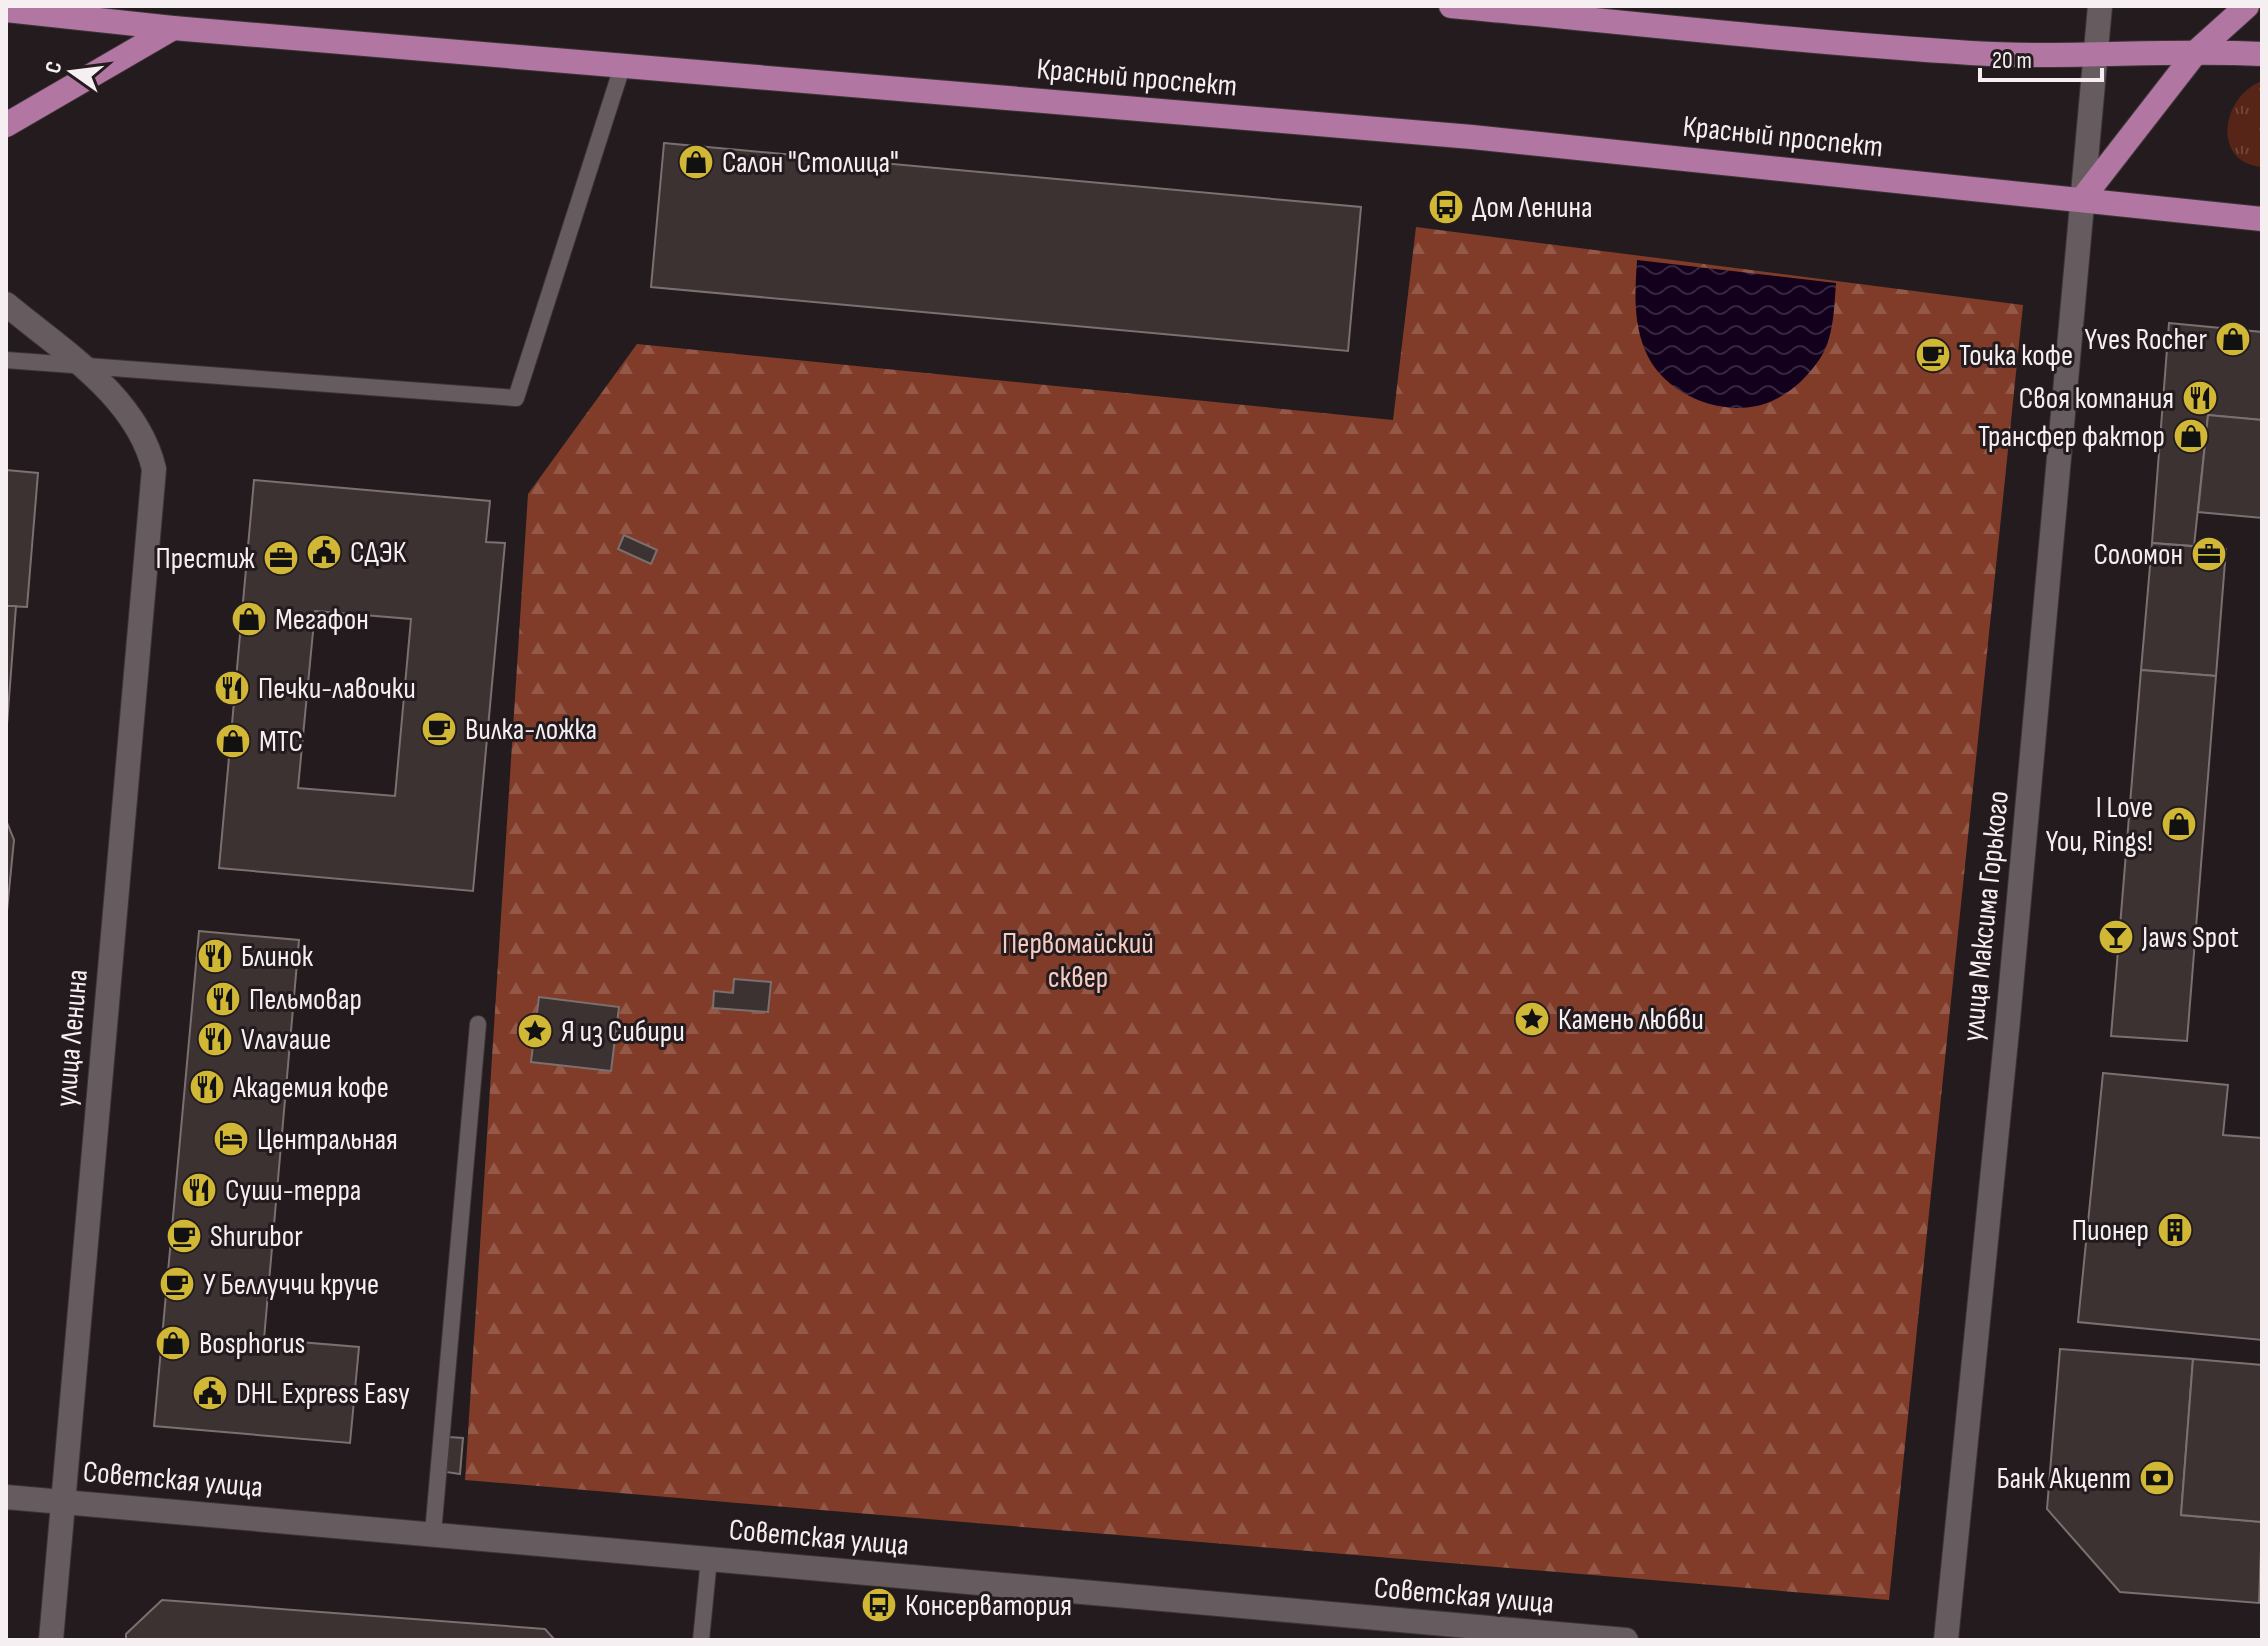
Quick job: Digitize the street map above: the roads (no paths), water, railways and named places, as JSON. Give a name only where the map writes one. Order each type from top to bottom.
[{"type":"main road","points":[[1451,6],[1972,53],[2095,55],[2197,51],[2262,54]]},
{"type":"main road","points":[[2082,199],[2197,51],[2247,6]]},
{"type":"main road","name":"Красный проспект","points":[[6,10],[173,28],[1472,137],[2262,219]]},
{"type":"main road","points":[[6,125],[173,28]]},
{"type":"street","points":[[2095,55],[2100,6]]},
{"type":"street","name":"улица Максима Горького","points":[[1946,1640],[2008,1020],[2095,55]]},
{"type":"street","points":[[6,304],[80,365]]},
{"type":"street","name":"улица Ленина","points":[[51,1640],[154,469],[148,442],[129,412],[80,365]]},
{"type":"street","name":"Советская улица","points":[[6,1497],[1626,1640]]},
{"type":"lane","points":[[6,360],[516,398],[623,64]]},
{"type":"lane","points":[[433,1533],[478,1024]]},
{"type":"lane","points":[[701,1640],[709,1559]]},
{"type":"water","points":[[1637,260],[1836,283],[1832,323],[1824,352],[1815,366],[1787,393],[1756,406],[1718,406],[1682,392],[1654,366],[1641,339],[1635,294]]},
{"type":"place","name":"Салон \"Столица\"","points":[[696,162]]},
{"type":"place","name":"Дом Ленина","points":[[1446,207]]},
{"type":"place","name":"Yves Rocher","points":[[2233,339]]},
{"type":"place","name":"Точка кофе","points":[[1933,355]]},
{"type":"place","name":"Своя компания","points":[[2200,398]]},
{"type":"place","name":"Трансфер фактор","points":[[2191,436]]},
{"type":"place","name":"СДЭК","points":[[324,552]]},
{"type":"place","name":"Соломон","points":[[2209,554]]},
{"type":"place","name":"Престиж","points":[[281,558]]},
{"type":"place","name":"Мегафон","points":[[249,619]]},
{"type":"place","name":"Печки-лавочки","points":[[232,688]]},
{"type":"place","name":"Вилка-ложка","points":[[439,729]]},
{"type":"place","name":"МТС","points":[[233,741]]},
{"type":"place","name":"I Love You, Rings!","points":[[2179,824]]},
{"type":"place","name":"Jaws Spot","points":[[2116,937]]},
{"type":"place","name":"Блинок","points":[[215,956]]},
{"type":"place","name":"Пельмовар","points":[[223,999]]},
{"type":"place","name":"Камень любви","points":[[1532,1019]]},
{"type":"place","name":"Я из Сибири","points":[[535,1031]]},
{"type":"place","name":"Vлаvаше","points":[[215,1039]]},
{"type":"place","name":"Академия кофе","points":[[207,1087]]},
{"type":"place","name":"Центральная","points":[[231,1139]]},
{"type":"place","name":"Суши-терра","points":[[199,1190]]},
{"type":"place","name":"Пионер","points":[[2175,1230]]},
{"type":"place","name":"Shurubor","points":[[184,1236]]},
{"type":"place","name":"У Беллуччи круче","points":[[177,1284]]},
{"type":"place","name":"Bosphorus","points":[[173,1343]]},
{"type":"place","name":"DHL Express Easy","points":[[210,1393]]},
{"type":"place","name":"Банк Акцепт","points":[[2157,1478]]},
{"type":"place","name":"Консерватория","points":[[879,1605]]},
{"type":"park label","name":"Первомайский сквер","points":[[1078,960]]}]
